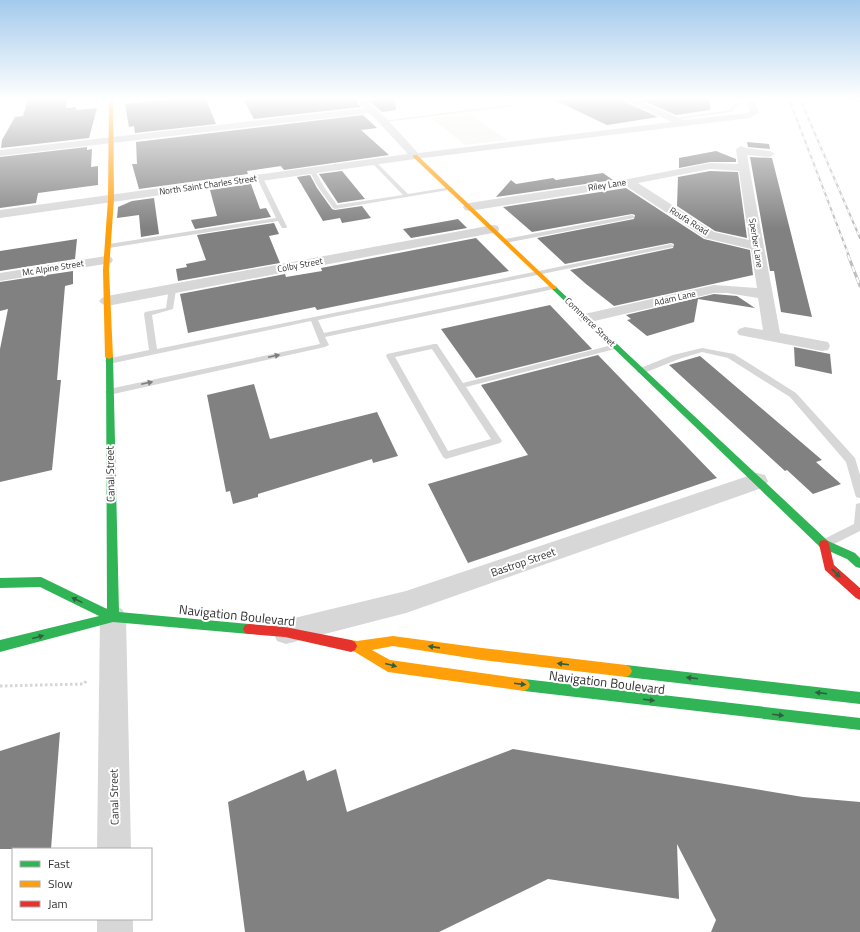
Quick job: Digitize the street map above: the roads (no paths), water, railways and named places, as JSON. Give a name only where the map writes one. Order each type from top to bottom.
[{"type":"street","points":[[0,153],[91,142]]},
{"type":"street","name":"Canal Street","points":[[112,142],[109,246],[106,260],[113,617],[114,848]]},
{"type":"street","name":"Commerce Street","points":[[403,142],[415,156],[824,544],[851,556],[860,564]]},
{"type":"street","name":"North Saint Charles Street","points":[[0,214],[516,142]]},
{"type":"street","name":"Sperber Lane","points":[[770,154],[741,150],[772,336]]},
{"type":"street","name":"Riley Lane","points":[[469,207],[628,182],[710,166],[744,168]]},
{"type":"street","name":"Roufa Road","points":[[628,182],[710,234],[757,246]]},
{"type":"street","name":"Colby Street","points":[[107,301],[493,229]]},
{"type":"street","name":"Mc Alpine Street","points":[[0,277],[106,260]]},
{"type":"street","name":"Adam Lane","points":[[586,318],[714,289],[727,289],[765,294]]},
{"type":"street","points":[[745,332],[822,346]]},
{"type":"street","name":"Bastrop Street","points":[[285,632],[406,602],[757,481]]},
{"type":"street","points":[[824,544],[829,566],[860,595]]},
{"type":"street","name":"Navigation Boulevard","points":[[0,583],[41,582],[113,617]]},
{"type":"street","name":"Navigation Boulevard","points":[[0,646],[113,617],[285,632],[357,647],[388,666],[457,676],[860,724]]},
{"type":"street","name":"Navigation Boulevard","points":[[357,647],[393,641],[482,654],[860,698]]},
{"type":"street","points":[[115,920],[115,932]]},
{"type":"lane","points":[[374,162],[407,196]]},
{"type":"lane","points":[[312,170],[321,187],[335,207],[451,189]]},
{"type":"lane","points":[[260,178],[284,227]]},
{"type":"lane","points":[[505,241],[632,217]]},
{"type":"lane","points":[[109,246],[279,219]]},
{"type":"lane","points":[[109,361],[313,318],[671,246]]},
{"type":"lane","points":[[320,336],[554,288]]},
{"type":"lane","points":[[153,352],[148,314],[169,309],[172,290]]},
{"type":"lane","points":[[109,392],[325,345],[313,318]]},
{"type":"lane","points":[[434,346],[461,386],[498,441],[446,456],[390,356],[434,346]]},
{"type":"lane","points":[[461,386],[616,346]]},
{"type":"lane","points":[[641,371],[676,357],[702,350],[730,356],[793,395],[851,462],[860,494]]},
{"type":"lane","points":[[824,544],[859,526],[860,507]]},
{"type":"railway","points":[[806,142],[849,256]]},
{"type":"railway","points":[[819,142],[860,238]]},
{"type":"railway","points":[[848,255],[860,286]]}]
